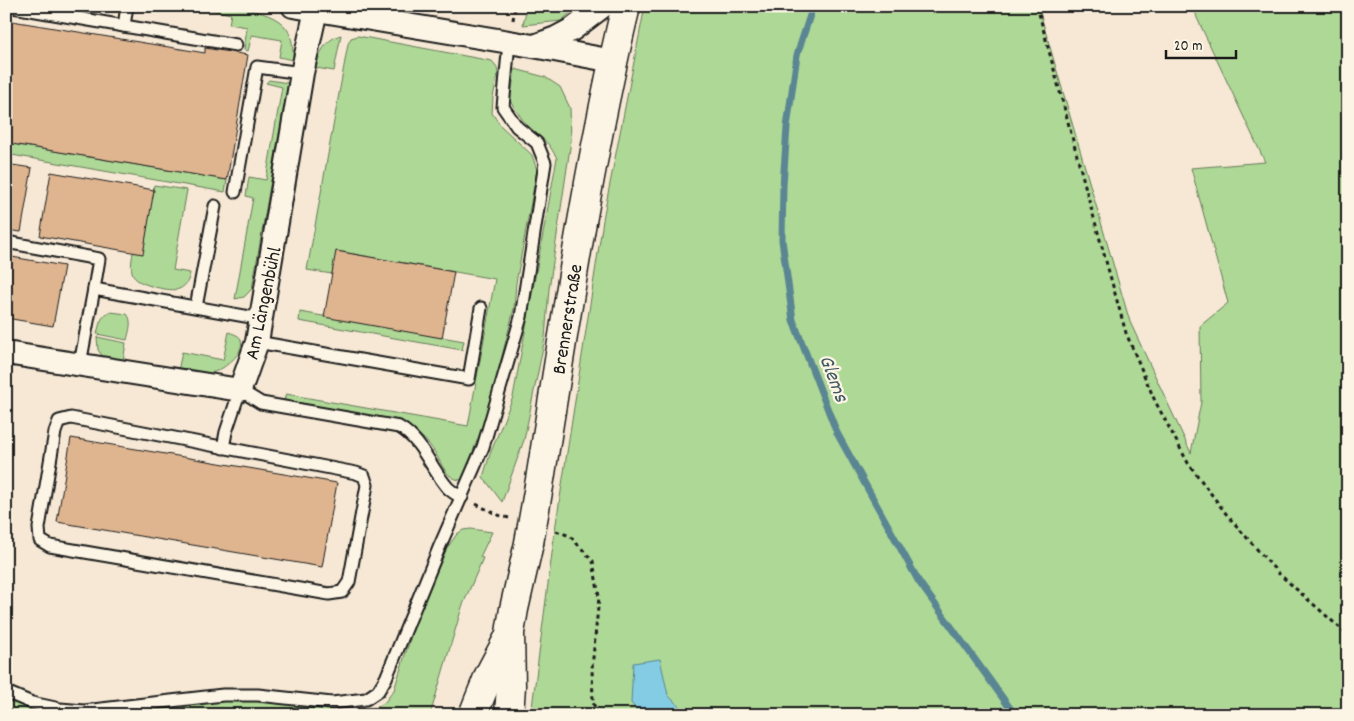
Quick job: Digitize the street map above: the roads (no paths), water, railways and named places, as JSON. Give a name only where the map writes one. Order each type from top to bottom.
[{"type":"main road","name":"Brennerstraße","points":[[509,715],[511,686],[510,633],[523,532],[539,486],[575,264],[613,61],[626,6]]},
{"type":"main road","name":"Brennerstraße","points":[[473,715],[489,675],[510,633]]},
{"type":"street","points":[[293,6],[613,61]]},
{"type":"street","points":[[533,46],[574,30],[603,6]]},
{"type":"street","name":"Am Längenbühl","points":[[240,390],[257,342],[262,319],[302,73],[316,10]]},
{"type":"street","points":[[6,353],[240,390]]},
{"type":"lane","points":[[124,26],[127,6]]},
{"type":"lane","points":[[13,7],[236,44]]},
{"type":"lane","points":[[6,692],[32,703],[60,709],[84,710],[223,695],[258,695],[332,703],[366,699],[378,691],[386,678],[483,447],[521,317],[545,163],[537,143],[517,126],[503,107],[509,42]]},
{"type":"lane","points":[[235,192],[257,67],[302,73]]},
{"type":"lane","points":[[196,308],[214,206]]},
{"type":"lane","points":[[6,242],[99,259],[80,364]]},
{"type":"lane","points":[[94,289],[262,319]]},
{"type":"lane","points":[[257,342],[468,379],[481,308]]},
{"type":"lane","points":[[223,448],[226,432],[240,390],[261,403],[398,427],[414,439],[449,489],[462,498]]},
{"type":"lane","points":[[72,418],[223,448],[364,476],[367,484],[349,582],[342,592],[330,594],[50,546],[40,540],[39,528],[54,432],[59,421],[72,418]]},
{"type":"water","points":[[660,659],[668,695],[687,715],[641,715],[631,703],[633,663]]},
{"type":"waterway","name":"Glems","points":[[813,6],[797,55],[787,127],[783,186],[782,240],[793,320],[837,433],[919,582],[1015,715]]}]
